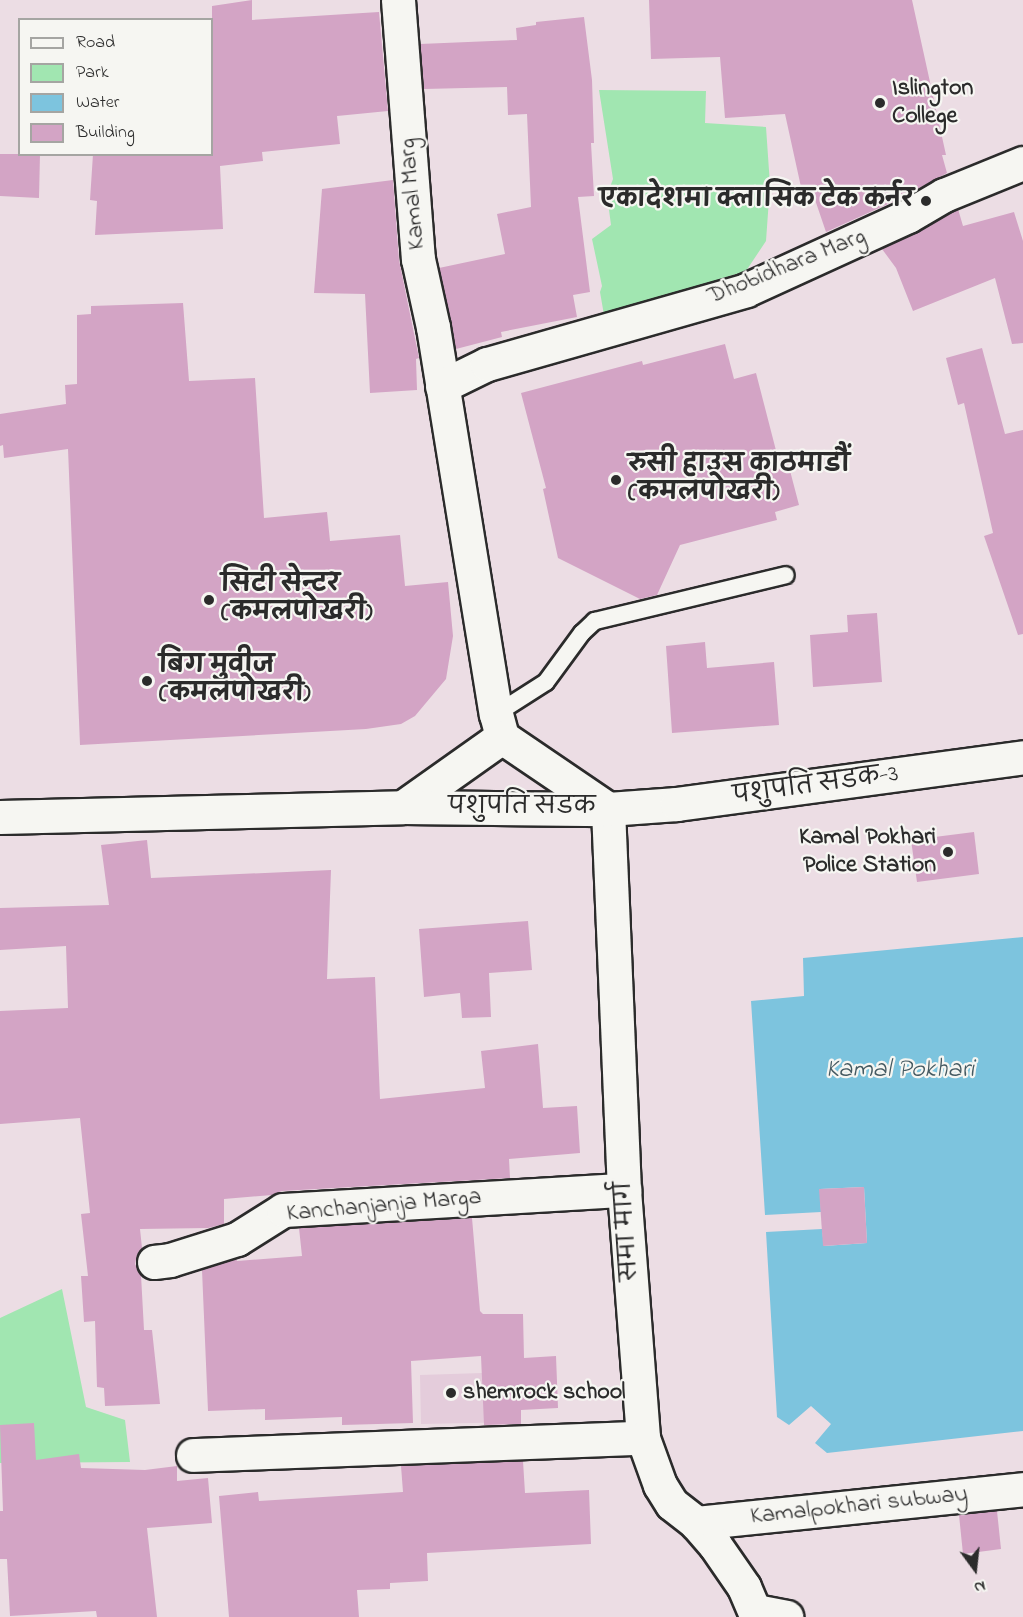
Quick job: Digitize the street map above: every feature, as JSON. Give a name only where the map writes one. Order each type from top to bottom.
[{"type":"street","name":"Kamal Marg","points":[[398,0],[418,259],[442,386],[499,726]]},
{"type":"street","name":"Dhobidhara Marg","points":[[442,386],[487,364],[746,290],[908,216],[944,195],[1023,163]]},
{"type":"street","name":"पशुपति सडक","points":[[403,807],[499,726],[608,808]]},
{"type":"street","name":"पशुपति सडक-3","points":[[608,808],[677,804],[1023,757]]},
{"type":"street","name":"पशुपति सडक","points":[[0,817],[403,807],[608,808]]},
{"type":"street","name":"समा मार्ग","points":[[608,808],[624,1191],[643,1438],[660,1485],[672,1504],[696,1523],[766,1615]]},
{"type":"street","name":"Kanchanjanja Marga","points":[[154,1262],[170,1260],[237,1239],[283,1210],[624,1191]]},
{"type":"street","points":[[193,1455],[643,1438]]},
{"type":"street","name":"Kamalpokhari subway","points":[[696,1523],[1023,1489]]},
{"type":"lane","points":[[499,726],[546,682],[582,633],[595,621],[786,575]]},
{"type":"shaded area","name":"shemrock school","points":[[482,1373],[484,1411],[517,1422],[421,1424],[420,1375]]},
{"type":"green space","points":[[599,90],[706,91],[705,123],[766,127],[770,185],[766,241],[746,271],[604,315],[600,292],[602,286],[592,239],[611,225],[607,195],[613,179]]},
{"type":"green space","points":[[62,1289],[86,1407],[125,1420],[130,1462],[0,1463],[0,1318]]},
{"type":"water","name":"Kamal Pokhari","points":[[1023,937],[1023,1431],[827,1453],[815,1443],[831,1424],[811,1406],[789,1425],[777,1417],[766,1232],[822,1229],[824,1246],[867,1243],[864,1187],[820,1189],[821,1212],[765,1215],[751,1001],[804,996],[803,958]]},
{"type":"building","points":[[252,0],[252,20],[379,12],[388,111],[337,116],[340,144],[262,152],[263,161],[220,166],[223,229],[95,235],[97,201],[90,200],[93,156],[213,156],[212,6]]},
{"type":"building","points":[[649,0],[912,0],[946,155],[942,155],[947,173],[899,199],[826,232],[810,185],[801,187],[785,114],[725,118],[720,57],[651,59]]},
{"type":"building","points":[[584,17],[592,80],[594,143],[591,143],[594,196],[578,197],[590,292],[573,295],[577,317],[501,332],[502,337],[456,349],[439,268],[505,254],[497,214],[531,207],[527,114],[508,115],[507,87],[424,89],[420,44],[517,40],[516,28],[536,25],[536,22]]},
{"type":"building","points":[[0,154],[40,156],[39,198],[0,196]]},
{"type":"building","points":[[393,180],[399,260],[419,358],[416,359],[417,390],[370,393],[365,294],[314,293],[322,189]]},
{"type":"building","points":[[958,209],[963,226],[1014,212],[1023,241],[1023,343],[1012,344],[995,278],[913,311],[896,268],[882,249]]},
{"type":"building","points":[[183,303],[189,381],[255,378],[264,518],[327,512],[330,541],[400,535],[405,586],[448,582],[453,636],[446,679],[415,716],[401,724],[366,729],[80,745],[68,449],[4,458],[3,445],[0,446],[0,414],[66,404],[65,385],[77,384],[77,315],[91,314],[91,306]]},
{"type":"building","points":[[725,344],[734,379],[756,373],[780,466],[788,463],[799,505],[775,512],[777,520],[680,545],[657,595],[640,599],[558,558],[543,489],[546,488],[521,393],[642,361],[643,365]]},
{"type":"building","points":[[982,348],[1005,434],[1023,430],[1023,634],[1018,635],[984,536],[993,533],[964,403],[958,405],[946,358]]},
{"type":"building","points":[[877,613],[882,682],[813,687],[810,635],[848,632],[847,615]]},
{"type":"building","points":[[705,642],[707,668],[774,662],[779,725],[672,733],[666,646]]},
{"type":"building","points":[[974,832],[979,874],[917,882],[911,840]]},
{"type":"building","points":[[147,840],[151,878],[331,870],[327,979],[375,977],[380,1099],[485,1088],[481,1051],[538,1044],[543,1108],[577,1106],[580,1153],[509,1159],[510,1178],[282,1191],[272,1195],[224,1199],[224,1224],[208,1228],[140,1229],[142,1248],[135,1264],[141,1275],[144,1330],[152,1330],[160,1404],[105,1406],[104,1388],[97,1387],[95,1321],[84,1322],[81,1276],[88,1276],[81,1214],[90,1213],[80,1118],[0,1124],[0,1011],[68,1008],[66,946],[0,950],[0,908],[109,905],[101,845]]},
{"type":"building","points":[[528,921],[532,970],[489,973],[491,1017],[462,1018],[460,993],[424,997],[419,929]]},
{"type":"building","points":[[864,1187],[867,1243],[823,1246],[819,1189]]},
{"type":"building","points":[[472,1218],[480,1311],[483,1314],[523,1314],[524,1358],[556,1356],[558,1408],[521,1410],[521,1424],[484,1425],[481,1356],[411,1361],[413,1423],[342,1425],[342,1417],[265,1420],[265,1409],[208,1411],[202,1270],[236,1259],[237,1261],[302,1256],[299,1228]]},
{"type":"building","points":[[34,1423],[36,1460],[79,1454],[81,1468],[145,1470],[177,1466],[177,1481],[208,1478],[212,1523],[147,1528],[157,1617],[97,1617],[96,1611],[10,1616],[7,1559],[0,1559],[0,1511],[3,1511],[0,1425]]},
{"type":"building","points":[[523,1461],[525,1493],[589,1490],[591,1544],[427,1553],[428,1581],[390,1583],[390,1589],[357,1590],[359,1617],[229,1617],[219,1496],[258,1492],[259,1501],[403,1492],[401,1466]]},
{"type":"building","points":[[997,1511],[1001,1549],[963,1554],[959,1515]]},
{"type":"place","name":"Islington College","points":[[880,103]]},
{"type":"place","name":"एकादेशमा क्लासिक टेक कर्नर","points":[[926,201]]},
{"type":"place","name":"रुसी हाउस काठमाडौं (कमलपोखरी)","points":[[616,480]]},
{"type":"place","name":"सिटी सेन्टर (कमलपोखरी)","points":[[209,600]]},
{"type":"place","name":"बिग मुवीज (कमलपोखरी)","points":[[147,681]]},
{"type":"place","name":"Kamal Pokhari Police Station","points":[[948,852]]},
{"type":"place","name":"shemrock school","points":[[451,1393]]}]
